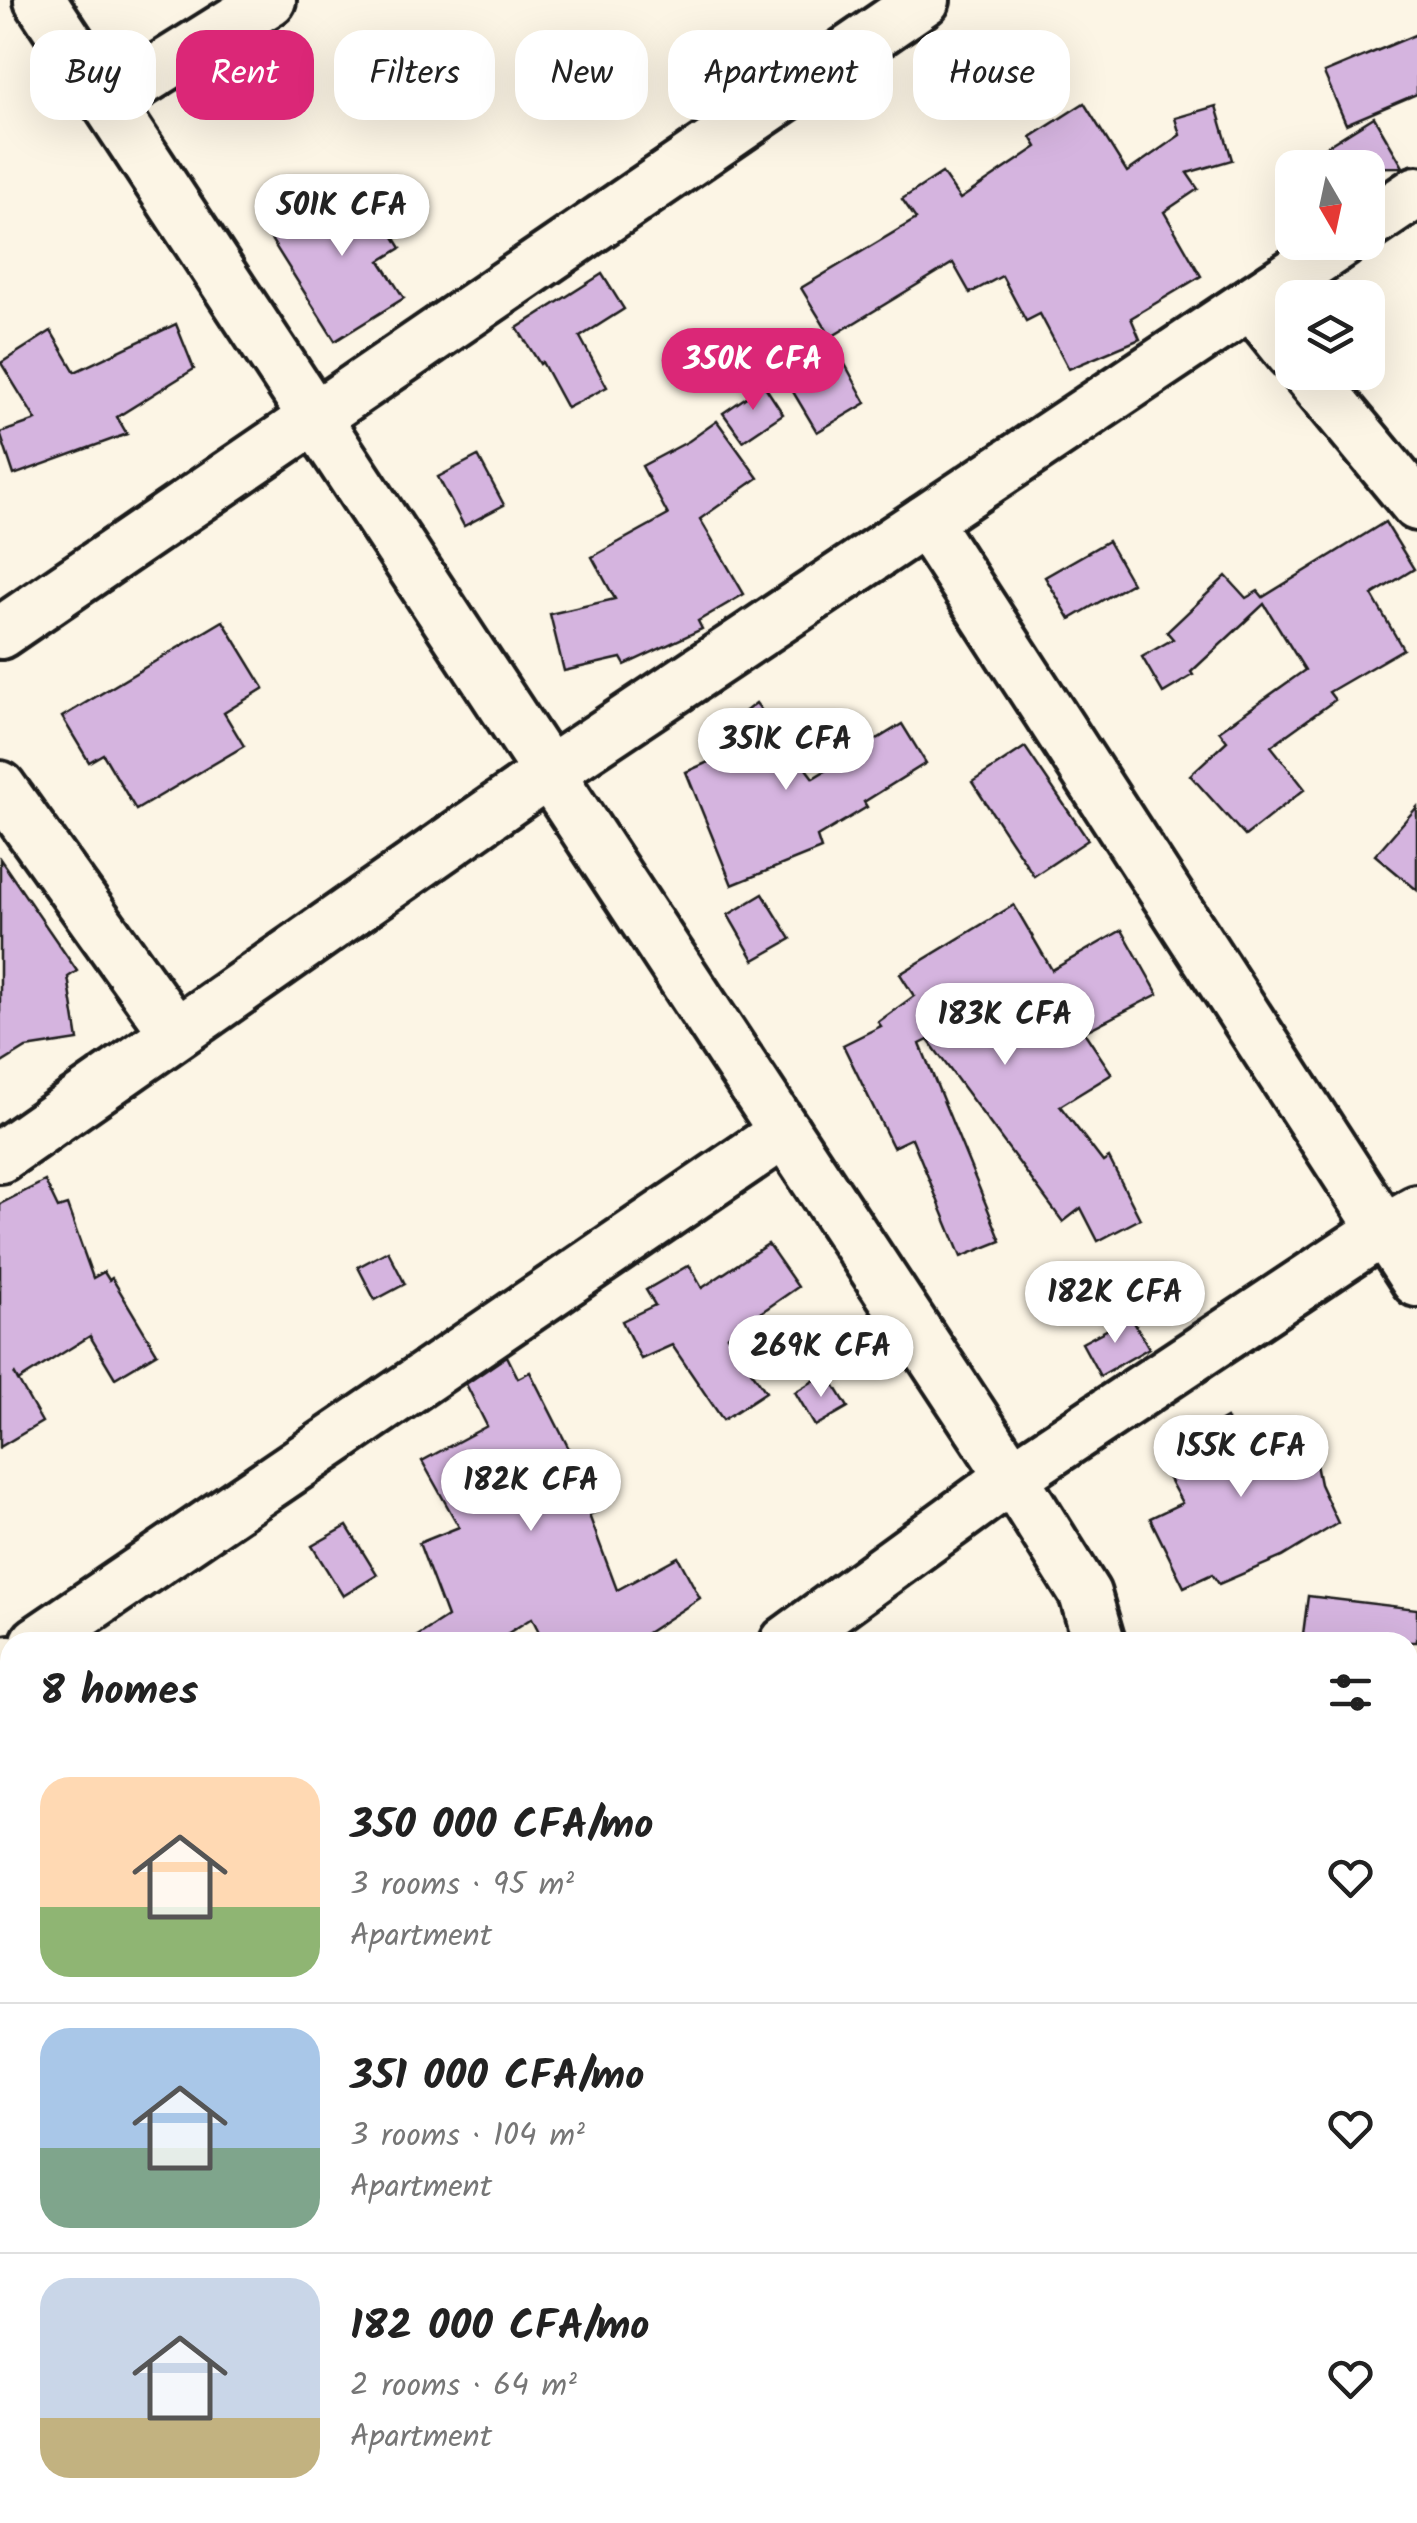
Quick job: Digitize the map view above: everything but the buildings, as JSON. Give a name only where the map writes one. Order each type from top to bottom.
[{"type":"street","points":[[40,0],[59,30]]},
{"type":"street","points":[[156,71],[270,0]]},
{"type":"street","points":[[0,633],[924,0]]},
{"type":"street","points":[[118,120],[1012,1477],[1085,1594],[1096,1632]]},
{"type":"street","points":[[1385,214],[1417,192]]},
{"type":"street","points":[[0,1157],[548,773],[1315,260]]},
{"type":"street","points":[[1251,303],[1275,333]]},
{"type":"street","points":[[1322,390],[1417,505]]},
{"type":"street","points":[[925,522],[1400,1221],[1417,1281]]},
{"type":"street","points":[[0,787],[175,1032]]},
{"type":"street","points":[[52,1632],[784,1132]]},
{"type":"street","points":[[800,1632],[1012,1477],[1400,1221]]}]
